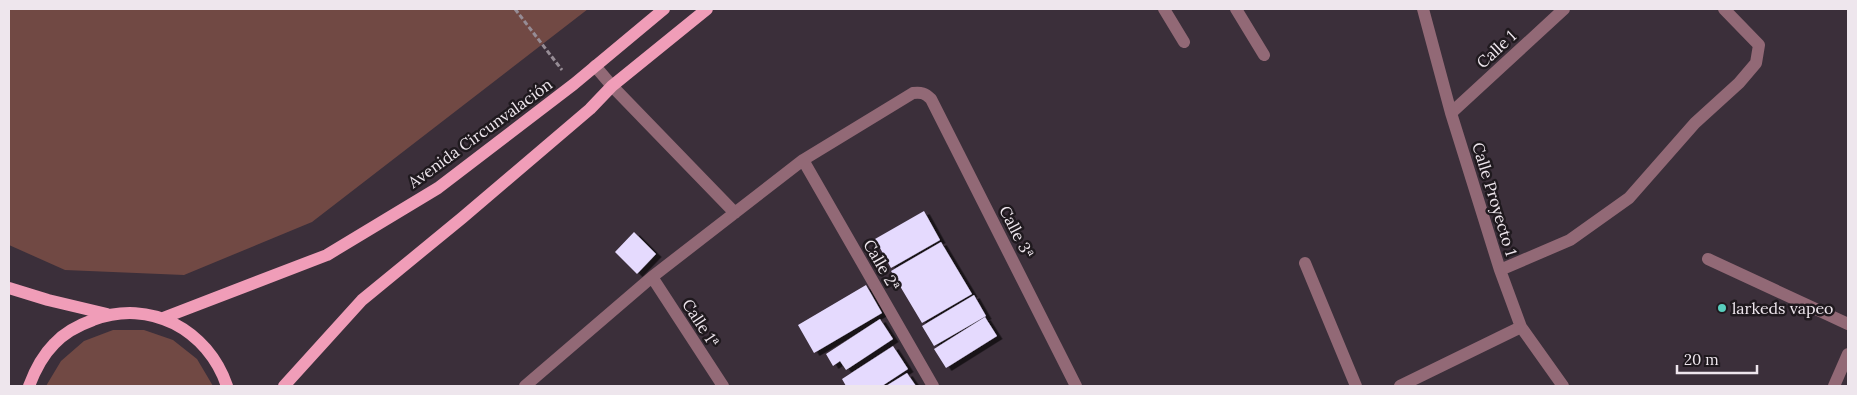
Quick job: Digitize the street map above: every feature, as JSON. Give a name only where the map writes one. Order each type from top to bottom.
[{"type":"main road","name":"Avenida Circunvalación","points":[[162,318],[327,255],[438,188],[574,84],[664,9]]},
{"type":"main road","points":[[284,386],[362,300],[583,116],[612,86],[708,9]]},
{"type":"main road","points":[[9,288],[48,300],[107,314],[135,313],[162,318],[186,330],[206,348],[222,370],[227,386]]},
{"type":"main road","points":[[29,386],[37,366],[55,343],[79,325],[107,314]]},
{"type":"street","points":[[1164,9],[1184,42]]},
{"type":"street","points":[[1236,9],[1264,56]]},
{"type":"street","name":"Calle Proyecto 1","points":[[1423,9],[1450,113],[1500,270],[1521,327],[1563,386]]},
{"type":"street","name":"Calle 1","points":[[1450,113],[1564,9]]},
{"type":"street","points":[[1500,270],[1570,240],[1629,198],[1695,123],[1756,63],[1759,45],[1724,9]]},
{"type":"street","points":[[595,66],[735,213]]},
{"type":"street","name":"Calle 3ª","points":[[804,160],[913,93],[920,92],[926,94],[931,99],[1076,386]]},
{"type":"street","points":[[525,386],[652,277],[804,160]]},
{"type":"street","name":"Calle 2ª","points":[[804,160],[933,386]]},
{"type":"street","points":[[1708,259],[1848,324]]},
{"type":"street","points":[[1305,263],[1356,386]]},
{"type":"street","name":"Calle 1ª","points":[[652,277],[723,386]]},
{"type":"street","points":[[1400,386],[1521,327]]},
{"type":"street","points":[[1834,386],[1848,354]]},
{"type":"path","points":[[515,9],[574,84]]},
{"type":"shaded area","points":[[9,9],[588,9],[312,222],[184,275],[65,270],[9,245]]},
{"type":"shaded area","points":[[113,330],[144,330],[173,340],[197,359],[213,386],[46,386],[61,361],[84,341]]},
{"type":"building","points":[[924,211],[940,240],[891,268],[875,239]]},
{"type":"building","points":[[634,232],[656,254],[637,274],[615,252]]},
{"type":"building","points":[[941,242],[972,294],[922,323],[891,271]]},
{"type":"building","points":[[866,285],[882,313],[814,353],[798,325]]},
{"type":"building","points":[[974,295],[986,316],[934,346],[922,326]]},
{"type":"building","points":[[985,317],[997,336],[946,368],[934,349]]},
{"type":"building","points":[[880,319],[893,339],[846,370],[840,361],[833,366],[826,354]]},
{"type":"building","points":[[893,346],[908,369],[882,386],[846,386],[842,379]]},
{"type":"building","points":[[907,373],[916,386],[886,386]]},
{"type":"place","name":"larkeds vapeo","points":[[1722,308]]}]
